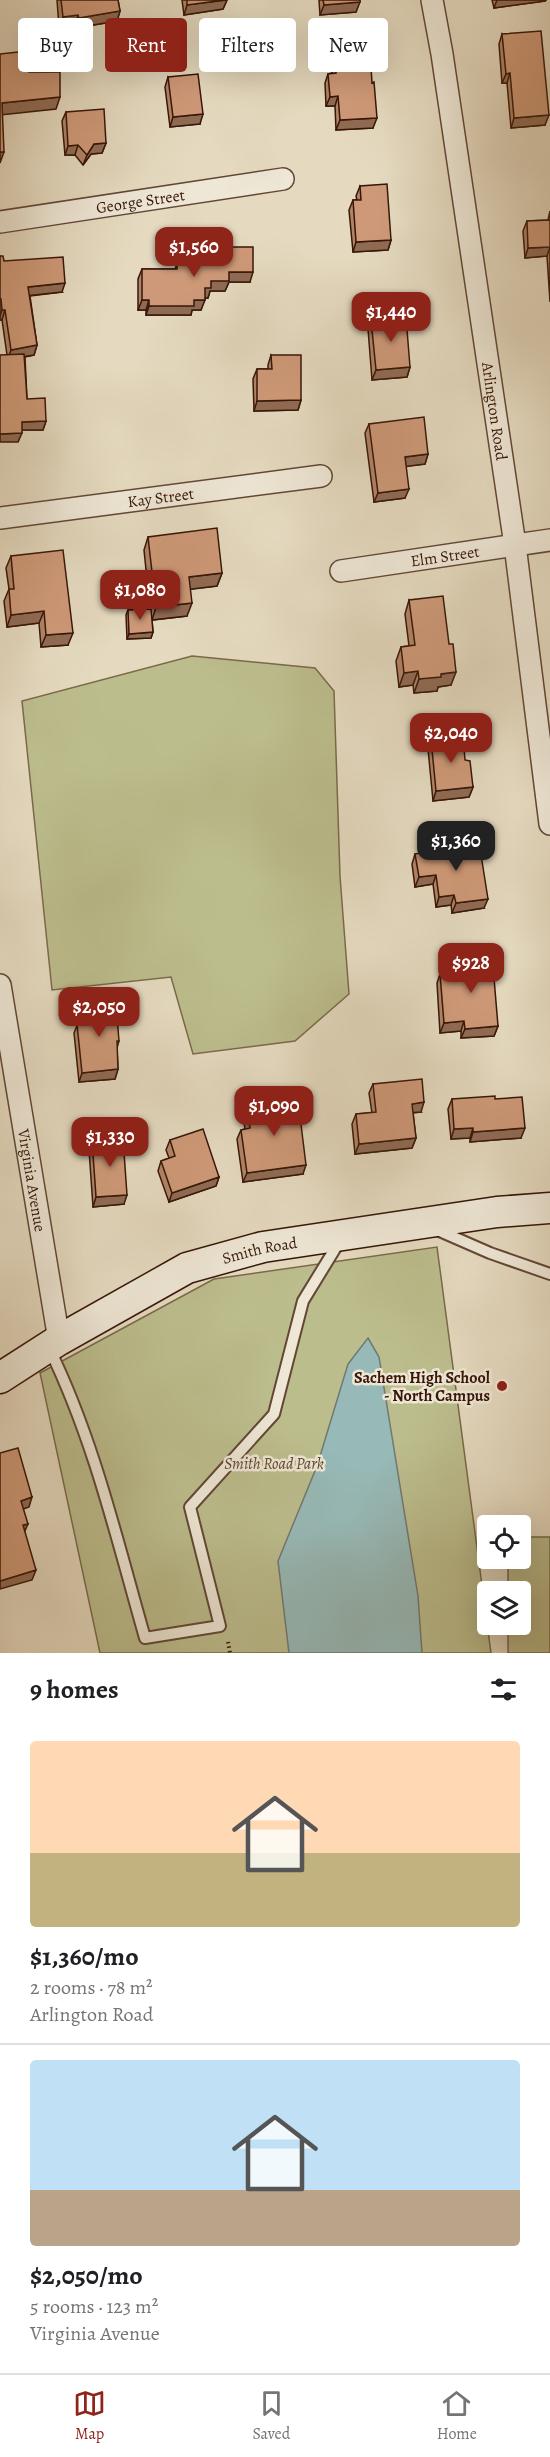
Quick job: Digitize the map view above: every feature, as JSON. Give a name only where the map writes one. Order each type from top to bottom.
[{"type":"street","name":"Arlington Road","points":[[432,0],[515,545],[550,824]]},
{"type":"street","name":"George Street","points":[[0,222],[283,179]]},
{"type":"street","name":"Kay Street","points":[[0,518],[321,476]]},
{"type":"street","name":"Elm Street","points":[[341,571],[550,540]]},
{"type":"street","name":"Virginia Avenue","points":[[0,991],[53,1344]]},
{"type":"street","name":"Smith Road","points":[[0,1378],[53,1344],[187,1268],[263,1247],[497,1212],[550,1208]]},
{"type":"lane","points":[[421,1223],[490,1253],[550,1274]]},
{"type":"lane","points":[[53,1344],[63,1377],[92,1452],[145,1638],[220,1626],[190,1507],[274,1414],[303,1301],[344,1234]]},
{"type":"green space","points":[[192,656],[315,668],[334,691],[340,876],[349,994],[295,1041],[193,1054],[171,977],[52,990],[22,701]]},
{"type":"green space","name":"Smith Road Park","points":[[437,1247],[477,1548],[477,1569],[480,1569],[481,1581],[477,1581],[477,1635],[489,1635],[491,1653],[100,1653],[40,1373],[214,1279]]},
{"type":"green space","points":[[531,1537],[550,1537],[550,1653],[508,1653],[508,1635],[531,1635],[531,1581],[508,1581],[508,1569],[531,1569]]},
{"type":"water","points":[[368,1338],[379,1357],[418,1596],[422,1653],[289,1653],[278,1561],[317,1466],[348,1364]]},
{"type":"building","points":[[61,0],[118,0],[120,11],[79,18],[78,15],[63,17]]},
{"type":"building","points":[[187,0],[224,0],[187,5]]},
{"type":"building","points":[[323,0],[360,0],[360,2],[324,5]]},
{"type":"building","points":[[541,31],[549,115],[514,118],[510,73],[506,74],[502,34]]},
{"type":"building","points":[[18,52],[18,72],[60,72],[60,97],[2,103],[4,152],[0,152],[0,54]]},
{"type":"building","points":[[371,72],[377,118],[340,120],[338,96],[330,97],[328,74]]},
{"type":"building","points":[[198,74],[203,114],[173,117],[168,77]]},
{"type":"building","points":[[104,109],[106,143],[94,144],[87,155],[78,145],[68,146],[66,112]]},
{"type":"building","points":[[387,184],[391,240],[356,242],[353,200],[361,200],[360,186]]},
{"type":"building","points":[[550,220],[550,247],[528,248],[527,221]]},
{"type":"building","points":[[224,247],[253,247],[253,272],[229,272],[229,281],[211,281],[211,288],[205,288],[205,300],[194,300],[194,306],[149,306],[149,300],[142,300],[142,269],[177,269],[177,264],[202,264],[202,254],[224,253]]},
{"type":"building","points":[[0,256],[3,256],[4,261],[63,257],[65,283],[28,287],[37,345],[11,350],[5,310],[2,310],[0,299]]},
{"type":"building","points":[[406,317],[410,367],[376,370],[371,320]]},
{"type":"building","points":[[24,354],[27,399],[45,398],[46,421],[22,422],[22,433],[0,434],[0,355]]},
{"type":"building","points":[[271,355],[301,355],[301,400],[257,401],[257,369],[272,369]]},
{"type":"building","points":[[424,417],[428,454],[405,457],[409,489],[378,493],[369,424]]},
{"type":"building","points":[[217,528],[222,573],[189,577],[192,603],[156,607],[148,537]]},
{"type":"building","points":[[63,550],[73,633],[46,635],[44,611],[11,615],[9,589],[14,589],[11,556]]},
{"type":"building","points":[[443,596],[449,644],[453,644],[456,672],[441,674],[441,677],[419,679],[418,671],[404,673],[401,647],[415,645],[409,600]]},
{"type":"building","points":[[151,609],[153,632],[129,634],[128,610]]},
{"type":"building","points":[[463,736],[465,760],[470,761],[473,787],[436,791],[431,739]]},
{"type":"building","points":[[479,842],[488,899],[456,903],[454,895],[439,897],[436,875],[419,877],[415,854]]},
{"type":"building","points":[[492,954],[498,1026],[465,1029],[464,1021],[444,1023],[440,974],[465,972],[464,956]]},
{"type":"building","points":[[116,1004],[119,1041],[117,1041],[118,1069],[82,1073],[77,1024],[82,1023],[80,1007]]},
{"type":"building","points":[[422,1079],[424,1102],[412,1104],[416,1138],[359,1144],[356,1114],[376,1112],[373,1084]]},
{"type":"building","points":[[495,1096],[495,1099],[522,1097],[525,1128],[473,1132],[473,1128],[454,1129],[452,1099]]},
{"type":"building","points":[[298,1100],[306,1165],[247,1173],[241,1130],[250,1128],[247,1107]]},
{"type":"building","points":[[203,1129],[219,1177],[172,1193],[161,1161],[175,1156],[170,1140]]},
{"type":"building","points":[[123,1138],[127,1195],[96,1197],[92,1140]]},
{"type":"building","points":[[18,1448],[32,1497],[21,1501],[28,1524],[23,1525],[36,1570],[0,1581],[0,1453]]},
{"type":"place","name":"Sachem High School - North Campus","points":[[502,1386]]}]
